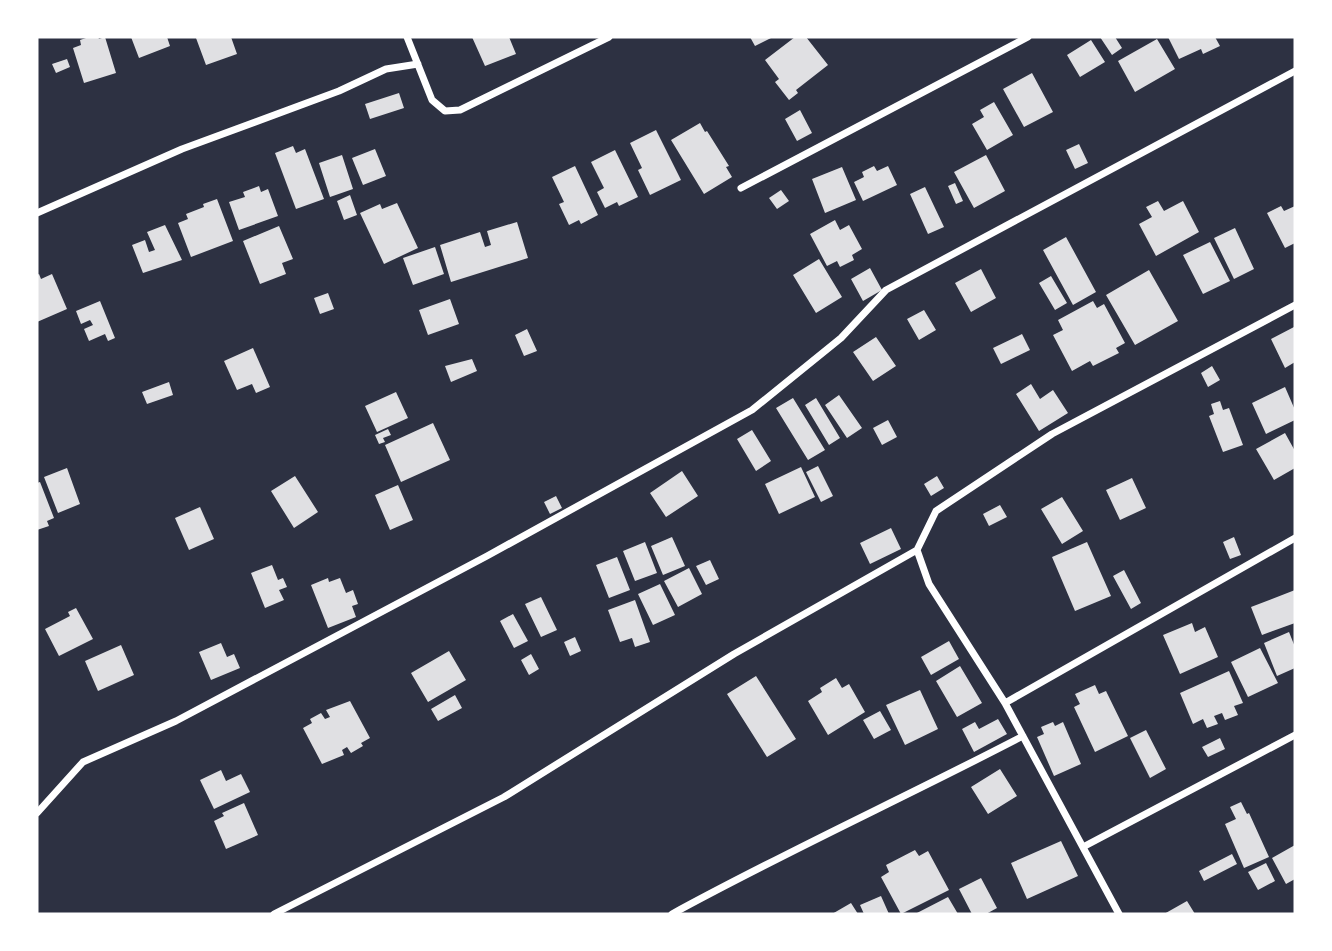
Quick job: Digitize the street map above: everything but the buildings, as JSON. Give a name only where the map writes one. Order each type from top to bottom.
[{"type":"street","points":[[407,37],[432,100],[445,111],[460,110],[609,37]]},
{"type":"street","points":[[741,188],[1028,37]]},
{"type":"street","points":[[37,213],[182,149],[339,90],[386,69],[418,64]]},
{"type":"street","points":[[37,813],[83,762],[176,721],[487,556],[752,410],[841,338],[886,290],[1295,71]]},
{"type":"street","points":[[274,914],[504,797],[734,654],[916,550],[936,511],[1052,434],[1295,305]]},
{"type":"street","points":[[1005,703],[1295,538]]},
{"type":"street","points":[[916,550],[929,584],[1005,703],[1116,913]]},
{"type":"street","points":[[1083,847],[1295,735]]},
{"type":"street","points":[[672,914],[761,866],[914,793],[1023,736]]}]
